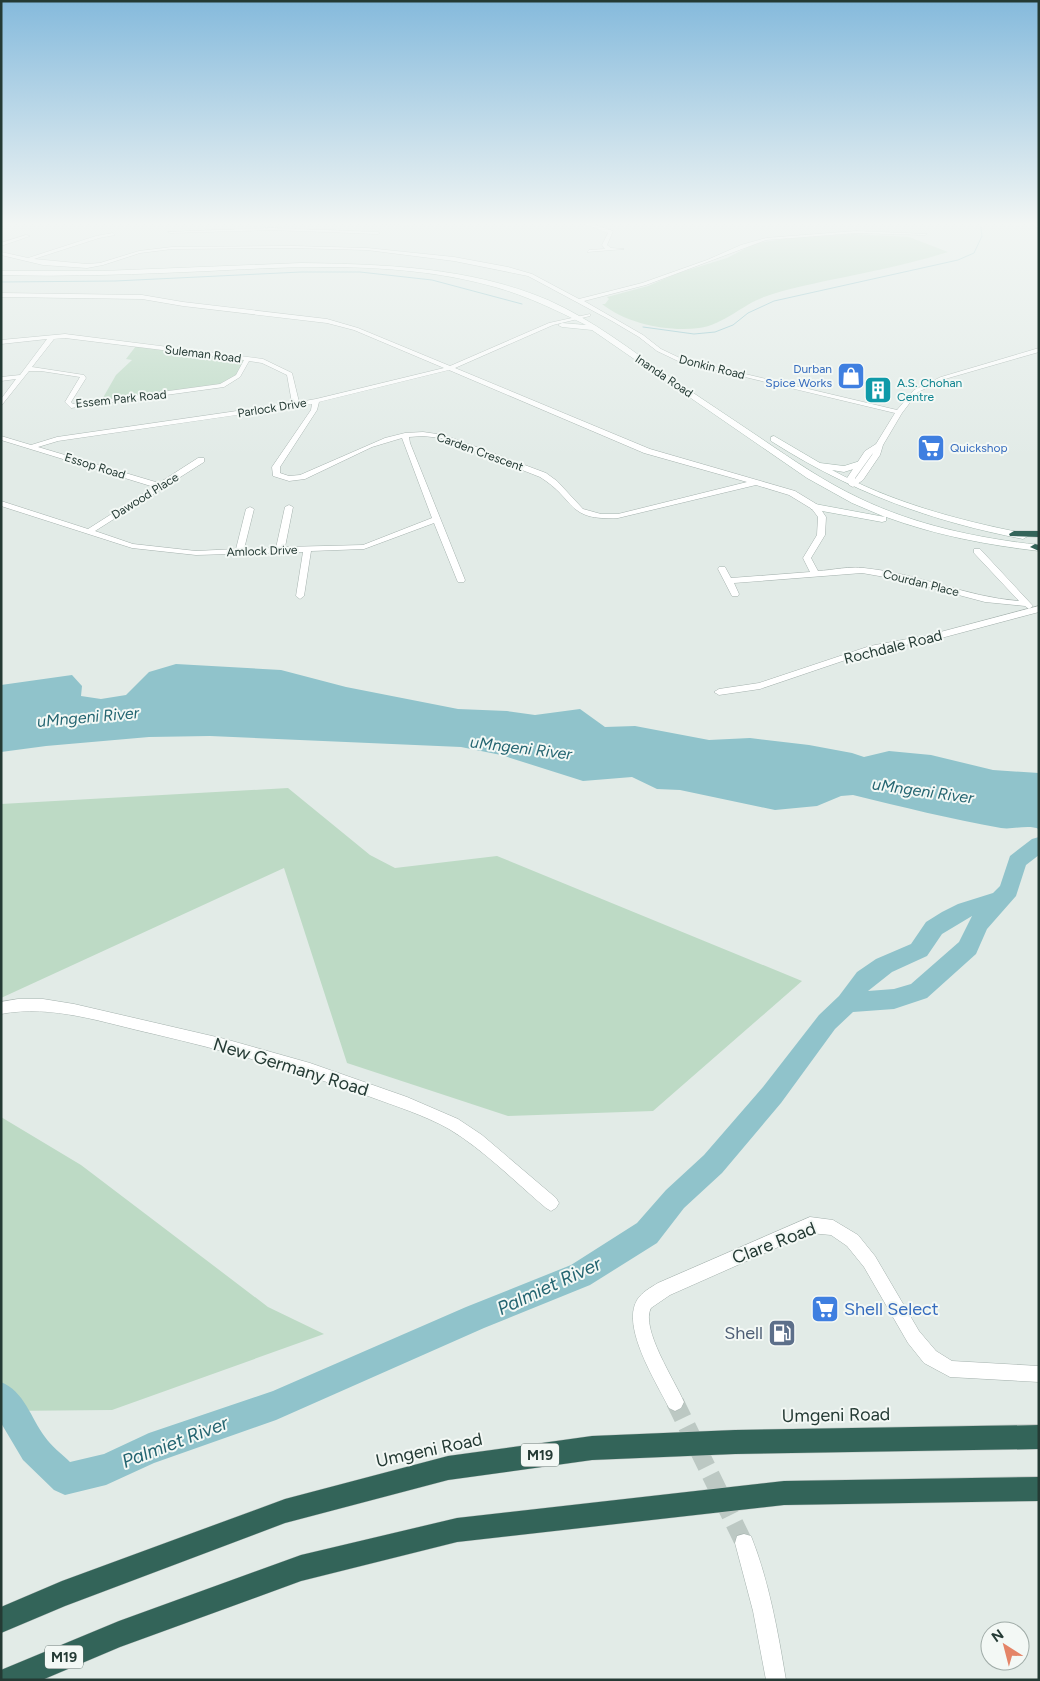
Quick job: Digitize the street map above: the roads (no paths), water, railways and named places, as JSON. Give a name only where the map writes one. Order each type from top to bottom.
[{"type":"highway","points":[[1011,539],[1039,534]]},
{"type":"highway","name":"Umgeni Road","points":[[1,1620],[62,1594],[285,1511],[448,1468],[592,1448],[735,1442],[1039,1437]]},
{"type":"highway","name":"M19","points":[[9,1680],[119,1634],[300,1568],[458,1530],[784,1493],[1039,1489]]},
{"type":"main road","name":"Inanda Road","points":[[542,300],[585,317],[600,332],[824,484],[858,502],[910,521],[949,532],[1011,539],[1038,545]]},
{"type":"main road","name":"Inanda Road","points":[[555,300],[639,348]]},
{"type":"main road","points":[[551,324],[565,316],[560,308]]},
{"type":"main road","points":[[562,325],[583,326],[600,332]]},
{"type":"main road","name":"Inanda Road","points":[[648,354],[656,359]]},
{"type":"main road","points":[[763,432],[803,458],[853,485],[853,489],[859,494],[904,512],[1011,539]]},
{"type":"main road","points":[[803,458],[839,469],[848,469],[860,464]]},
{"type":"main road","points":[[824,484],[840,487],[853,485]]},
{"type":"main road","points":[[815,507],[998,544],[1011,539]]},
{"type":"main road","points":[[822,517],[841,512]]},
{"type":"street","points":[[162,300],[320,320],[356,329],[647,451],[792,493],[815,507],[822,517],[821,535],[808,558],[815,573]]},
{"type":"street","name":"Donkin Road","points":[[579,301],[631,330],[659,350],[680,360],[899,412]]},
{"type":"street","name":"Parlock Drive","points":[[31,447],[57,439],[316,402],[451,368],[551,324],[585,317]]},
{"type":"street","name":"Parlock Drive","points":[[536,332],[585,317]]},
{"type":"street","points":[[1,404],[52,337]]},
{"type":"street","name":"Suleman Road","points":[[1,342],[52,337],[75,338],[270,363],[290,374],[296,405]]},
{"type":"street","points":[[878,445],[876,455],[859,480],[853,485],[851,478],[868,453],[878,445],[910,396],[930,383],[1039,350]]},
{"type":"street","name":"Essem Park Road","points":[[28,369],[49,370],[82,376],[68,402],[71,406],[80,406],[222,386],[238,376],[247,360]]},
{"type":"street","points":[[433,361],[470,360]]},
{"type":"street","points":[[1,379],[22,377]]},
{"type":"street","name":"Carden Crescent","points":[[316,402],[314,410],[276,467],[276,474],[279,476],[289,478],[302,477],[377,442],[405,435],[426,434],[442,436],[543,475],[556,483],[580,512],[596,517],[618,516],[756,482]]},
{"type":"street","points":[[405,435],[406,443],[461,580]]},
{"type":"street","points":[[1,438],[31,447]]},
{"type":"street","name":"Essop Road","points":[[31,447],[160,486]]},
{"type":"street","name":"Dawood Place","points":[[88,532],[202,460]]},
{"type":"street","name":"Amlock Drive","points":[[1,503],[132,546],[183,552],[240,552],[364,547],[436,519]]},
{"type":"street","points":[[280,550],[289,507]]},
{"type":"street","points":[[240,552],[250,510]]},
{"type":"street","points":[[300,596],[307,549]]},
{"type":"street","points":[[977,551],[1035,609]]},
{"type":"street","points":[[722,568],[735,594]]},
{"type":"street","name":"Courdan Place","points":[[729,581],[868,570],[989,600],[1035,609]]},
{"type":"street","name":"Rochdale Road","points":[[719,692],[760,686],[873,648],[930,638],[1035,609]]},
{"type":"street","name":"New Germany Road","points":[[1,1008],[18,1004],[44,1005],[74,1010],[225,1044],[310,1068],[408,1104],[453,1124],[478,1140],[551,1204]]},
{"type":"street","name":"Clare Road","points":[[675,1402],[644,1338],[640,1322],[640,1311],[643,1304],[649,1297],[673,1285],[810,1225],[818,1224],[833,1226],[838,1229],[865,1255],[914,1339],[937,1365],[950,1369],[1039,1374]]},
{"type":"street","points":[[744,1543],[770,1635],[776,1680]]},
{"type":"water","name":"uMngeni River","points":[[176,664],[281,670],[346,687],[458,709],[507,711],[535,715],[580,709],[605,727],[635,726],[709,740],[750,738],[809,745],[864,757],[889,751],[931,755],[993,770],[1039,773],[1039,829],[1030,827],[1001,828],[853,795],[841,796],[817,806],[775,810],[680,790],[657,789],[632,777],[583,781],[501,755],[461,747],[210,736],[149,737],[1,752],[1,685],[72,675],[82,686],[81,696],[101,699],[126,695],[149,672]]},
{"type":"waterway","points":[[509,300],[522,304]]},
{"type":"waterway","points":[[643,327],[694,334],[715,332],[733,325],[748,313],[776,300]]},
{"type":"waterway","name":"Palmiet River","points":[[1000,900],[1009,890],[1017,861],[1039,844]]},
{"type":"waterway","points":[[847,1003],[860,984],[877,969],[919,950],[932,930],[941,922],[966,910],[1000,900]]},
{"type":"waterway","name":"Palmiet River","points":[[847,1003],[894,999],[919,991],[968,948],[978,924],[1000,900]]},
{"type":"waterway","name":"Palmiet River","points":[[1,1397],[16,1417],[34,1449],[65,1479],[106,1469],[149,1449],[276,1405],[476,1317],[580,1275],[647,1233],[675,1199],[713,1164],[772,1095],[827,1022],[847,1003]]},
{"type":"tunnel","points":[[675,1402],[744,1543]]},
{"type":"place","name":"Durban Spice Works","points":[[851,376]]},
{"type":"place","name":"A.S. Chohan Centre","points":[[878,390]]},
{"type":"place","name":"Quickshop","points":[[931,448]]},
{"type":"place","name":"Shell Select","points":[[825,1309]]},
{"type":"place","name":"Shell","points":[[782,1333]]}]
